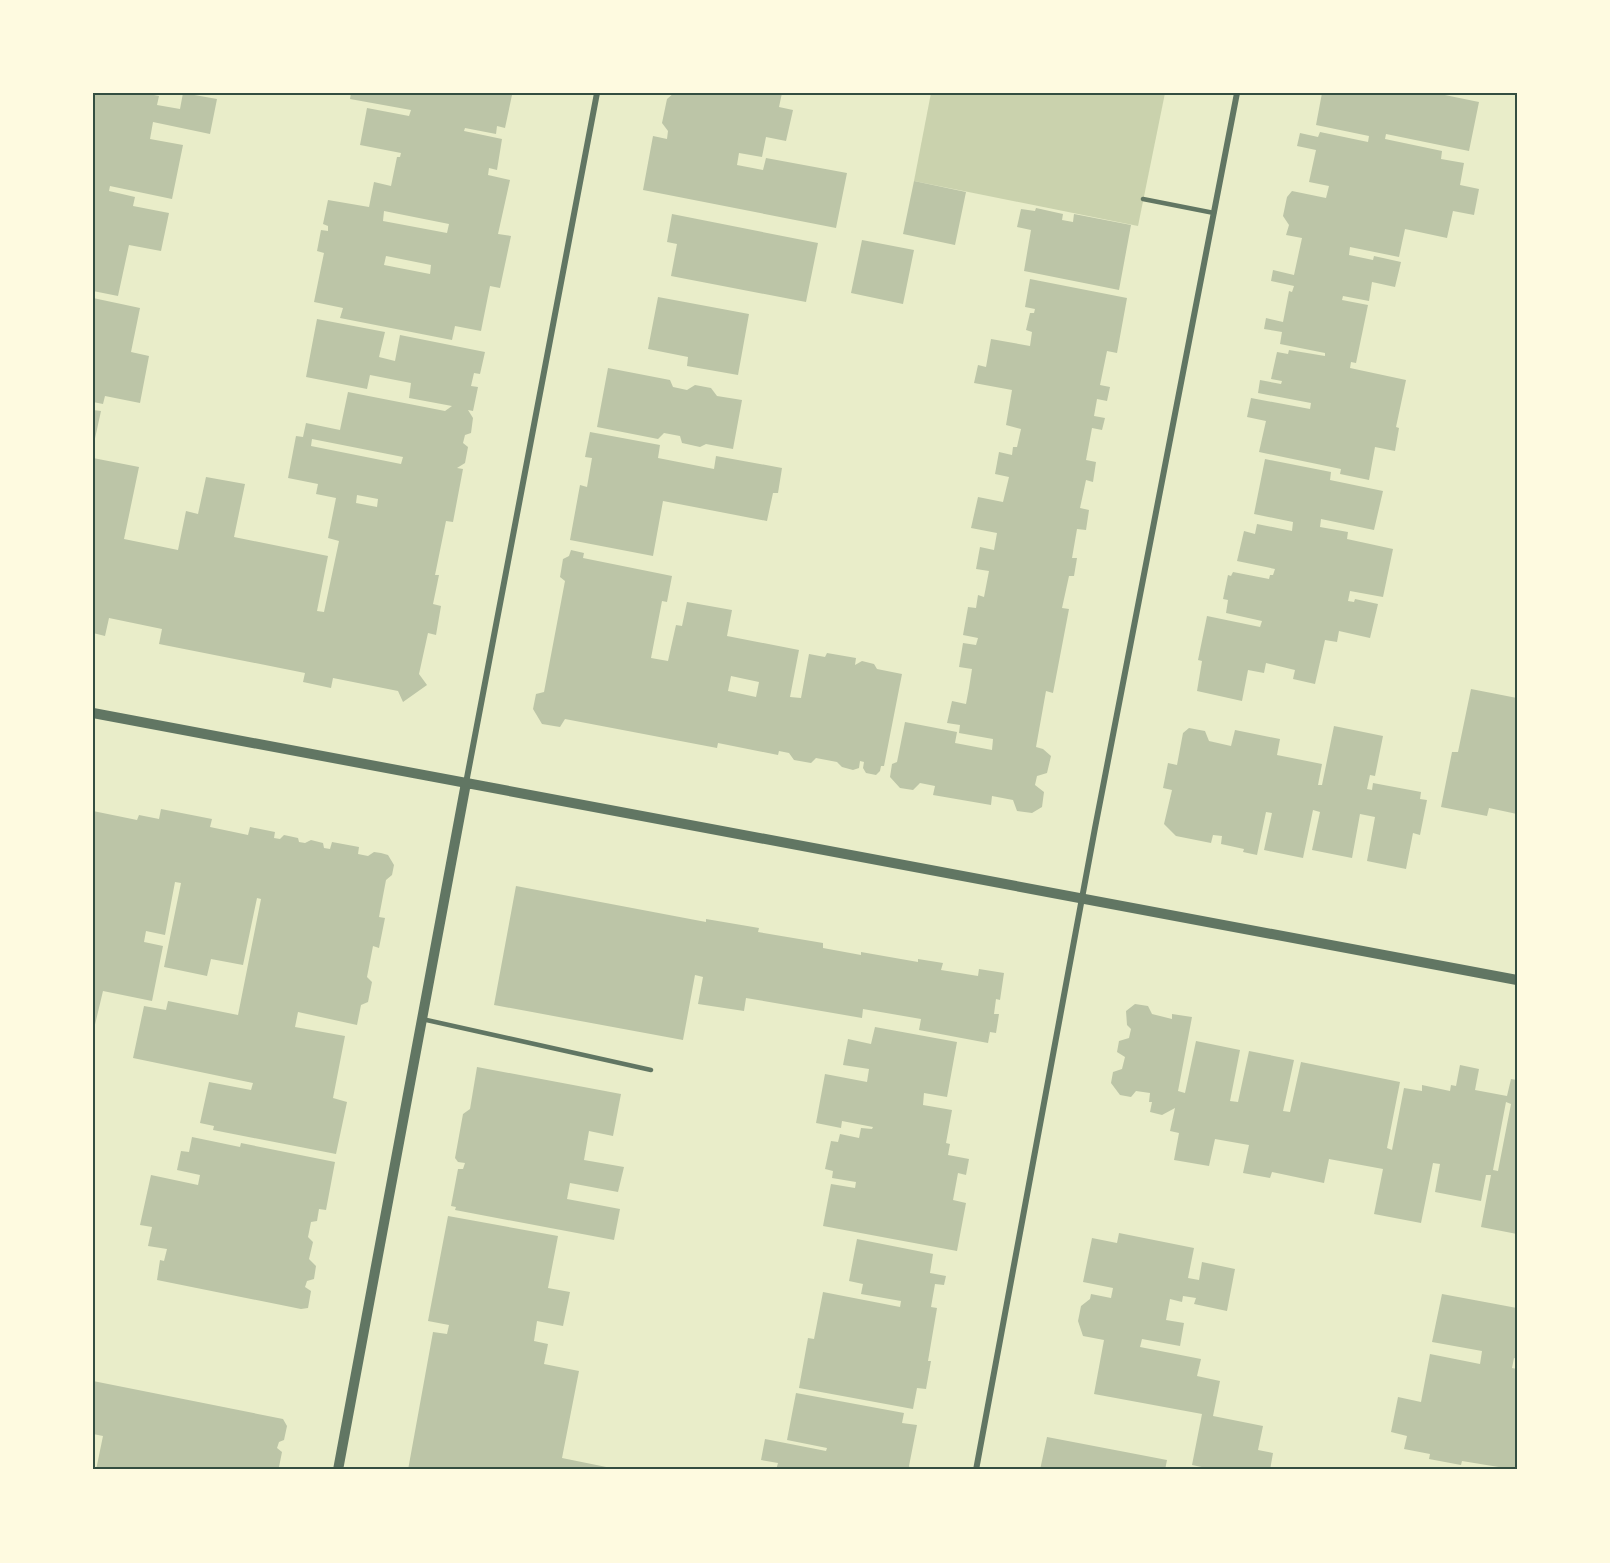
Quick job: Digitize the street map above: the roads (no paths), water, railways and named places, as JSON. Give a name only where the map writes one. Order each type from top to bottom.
[{"type":"street","points":[[338,1470],[597,93]]},
{"type":"street","points":[[976,1470],[1082,898],[1237,93]]},
{"type":"street","points":[[93,713],[1517,980]]},
{"type":"lane","points":[[1143,199],[1214,213]]},
{"type":"lane","points":[[422,1019],[651,1070]]}]
